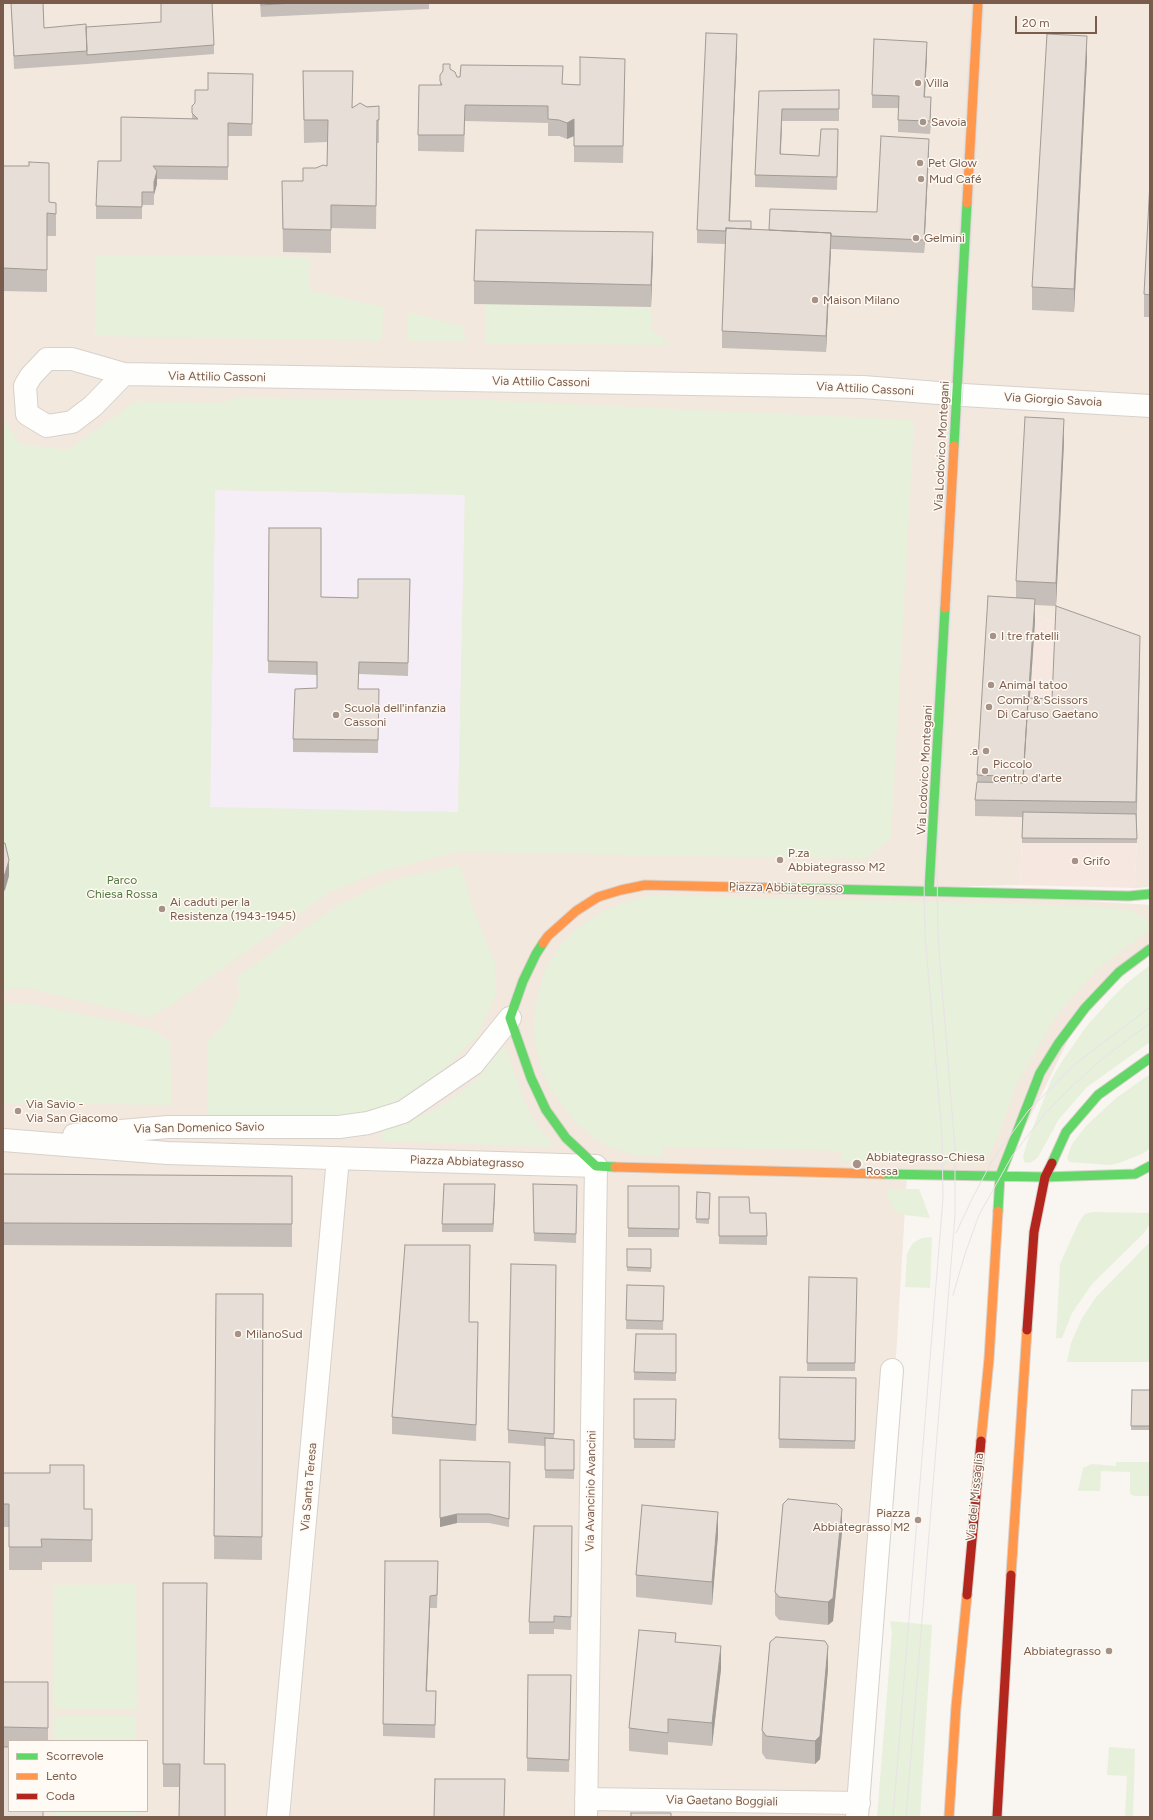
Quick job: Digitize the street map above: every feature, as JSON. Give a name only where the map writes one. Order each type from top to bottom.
[{"type":"street","name":"Via Lodovico Montegani","points":[[929,891],[978,3]]},
{"type":"street","name":"Via Attilio Cassoni","points":[[124,374],[863,387],[957,395]]},
{"type":"street","name":"Via Giorgio Savoia","points":[[957,395],[1150,406]]},
{"type":"street","name":"Piazza Abbiategrasso","points":[[339,1127],[368,1123],[403,1112],[473,1064],[510,1018],[526,974],[536,954],[548,936],[576,911],[598,897],[621,890],[645,886],[1129,896],[1149,899]]},
{"type":"street","points":[[1000,1176],[1040,1073],[1058,1044],[1085,1008],[1119,972],[1150,949]]},
{"type":"street","points":[[510,1018],[531,1078],[546,1110],[566,1138],[596,1166]]},
{"type":"street","points":[[997,1817],[1030,1275],[1034,1232],[1046,1177],[1066,1132],[1098,1095],[1150,1058]]},
{"type":"street","name":"Via San Domenico Savio","points":[[7,1140],[168,1127],[339,1127]]},
{"type":"street","name":"Via San Domenico Savio","points":[[7,1140],[167,1153],[338,1158]]},
{"type":"street","name":"Piazza Abbiategrasso","points":[[338,1158],[833,1173],[1046,1177],[1145,1171]]},
{"type":"street","name":"Via Santa Teresa","points":[[278,1817],[338,1158]]},
{"type":"street","name":"Via Avancinio Avancini","points":[[586,1808],[596,1166]]},
{"type":"street","name":"Via dei Missaglia","points":[[949,1817],[957,1692],[989,1358],[1000,1176]]},
{"type":"street","points":[[858,1810],[892,1370]]},
{"type":"street","name":"Via Gaetano Boggiali","points":[[586,1808],[858,1810]]},
{"type":"shaded area","points":[[3,3],[977,3],[929,891],[1150,905],[1150,948],[1085,1006],[1001,1176],[3,1138]]},
{"type":"shaded area","points":[[981,3],[1150,3],[1150,887],[1134,888],[1137,843],[1140,653],[1034,614],[1035,621],[1028,714],[1020,885],[932,887]]},
{"type":"shaded area","name":"Scuola dell'infanzia Cassoni","points":[[215,490],[465,494],[458,812],[210,808]]},
{"type":"shaded area","points":[[1034,614],[1140,653],[1137,843],[1134,888],[1020,885],[1028,714],[1035,621]]},
{"type":"shaded area","points":[[3,1142],[907,1176],[868,1817],[3,1817]]},
{"type":"green space","points":[[96,255],[310,257],[309,290],[383,307],[382,341],[95,336]]},
{"type":"green space","points":[[485,304],[651,307],[651,329],[671,345],[485,343]]},
{"type":"green space","points":[[408,312],[464,327],[465,341],[407,342]]},
{"type":"green space","name":"Parco Chiesa Rossa","points":[[237,398],[487,400],[911,420],[914,424],[891,838],[866,859],[457,852],[382,871],[328,893],[170,1006],[149,1017],[28,988],[3,989],[3,418],[20,444],[68,450],[136,401],[218,403]],"holes":[[[215,490],[465,495],[458,812],[210,807]]]},
{"type":"green space","points":[[460,865],[475,913],[495,963],[496,995],[477,1036],[442,1072],[398,1102],[356,1116],[208,1115],[207,1043],[226,1022],[239,995],[238,976],[340,904],[390,881]]},
{"type":"green space","points":[[660,895],[1094,906],[1129,910],[1150,920],[1150,930],[1098,969],[1065,1005],[1052,1023],[1015,1087],[998,1138],[984,1163],[841,1161],[841,1151],[661,1147],[661,1157],[634,1155],[610,1147],[593,1137],[576,1123],[550,1088],[541,1067],[536,1048],[534,1029],[535,1010],[544,972],[562,943],[575,930],[607,909],[643,897]]},
{"type":"green space","points":[[1150,965],[1150,1042],[1087,1087],[1059,1119],[1038,1157],[1032,1162],[1025,1163],[1023,1157],[1027,1143],[1052,1078],[1063,1060],[1086,1027],[1108,1002],[1126,984]]},
{"type":"green space","points":[[3,1003],[27,1003],[152,1029],[170,1042],[172,1105],[3,1103]]},
{"type":"green space","points":[[505,1048],[508,1052],[524,1101],[537,1126],[552,1141],[552,1147],[384,1141],[381,1138],[381,1134],[384,1129],[424,1115],[462,1092],[482,1074],[500,1049]]},
{"type":"green space","points":[[1150,1074],[1150,1148],[1144,1153],[1110,1165],[1069,1162],[1067,1158],[1072,1144],[1086,1126],[1116,1098]]},
{"type":"green space","points":[[887,1189],[919,1189],[930,1218],[905,1215],[895,1211],[888,1199]]},
{"type":"green space","points":[[1093,1212],[1150,1213],[1150,1224],[1143,1234],[1092,1284],[1072,1313],[1062,1338],[1056,1338],[1060,1264],[1079,1222],[1085,1214]]},
{"type":"green space","points":[[932,1237],[930,1288],[905,1287],[907,1254],[910,1248],[913,1243],[922,1238]]},
{"type":"green space","points":[[1150,1242],[1150,1362],[1067,1362],[1071,1343],[1081,1320],[1096,1297]]},
{"type":"green space","points":[[1116,1462],[1150,1462],[1150,1496],[1134,1496],[1130,1494],[1130,1472],[1101,1471],[1100,1491],[1078,1491],[1083,1468],[1092,1464],[1116,1466]]},
{"type":"green space","points":[[136,1584],[137,1709],[54,1710],[53,1585]]},
{"type":"green space","points":[[890,1621],[932,1625],[920,1817],[877,1817],[892,1632]]},
{"type":"green space","points":[[53,1716],[136,1716],[136,1740],[53,1740]]},
{"type":"green space","points":[[1109,1747],[1135,1749],[1133,1817],[1125,1817],[1127,1776],[1107,1775]]},
{"type":"green space","points":[[54,1812],[137,1812],[137,1817],[54,1817]]},
{"type":"building","points":[[11,3],[43,3],[44,28],[86,24],[87,51],[14,56]]},
{"type":"building","points":[[161,3],[212,3],[214,45],[87,55],[86,27],[161,22]]},
{"type":"building","points":[[261,3],[293,3],[261,5]]},
{"type":"building","points":[[706,33],[737,34],[729,221],[751,221],[751,229],[726,228],[726,231],[697,230]]},
{"type":"building","points":[[1047,34],[1087,36],[1074,289],[1032,287]]},
{"type":"building","points":[[874,39],[927,42],[924,97],[931,97],[930,121],[898,120],[899,96],[872,95]]},
{"type":"building","points":[[580,57],[625,59],[623,146],[574,146],[574,119],[567,123],[559,120],[548,119],[548,106],[465,105],[464,135],[418,135],[419,85],[442,85],[440,75],[443,71],[443,64],[450,64],[450,69],[455,72],[457,77],[460,77],[461,65],[563,66],[562,84],[580,85]]},
{"type":"building","points":[[303,71],[353,71],[352,108],[360,103],[367,107],[379,106],[379,120],[377,120],[376,206],[331,205],[331,230],[283,229],[282,181],[303,181],[303,168],[316,168],[323,165],[327,166],[328,120],[304,120]]},
{"type":"building","points":[[208,73],[253,74],[252,124],[228,123],[228,167],[153,166],[157,171],[154,182],[154,192],[142,192],[142,207],[96,206],[98,161],[121,161],[121,117],[198,119],[192,113],[192,106],[195,103],[195,90],[208,90]]},
{"type":"building","points":[[839,90],[839,109],[782,109],[780,154],[819,156],[821,129],[838,129],[837,177],[755,175],[759,91]]},
{"type":"building","points":[[881,136],[929,139],[924,240],[831,236],[831,233],[769,230],[770,209],[877,212]]},
{"type":"building","points":[[29,162],[49,163],[49,202],[56,203],[56,214],[47,213],[47,270],[3,268],[3,166],[29,166]]},
{"type":"building","points":[[1150,182],[1150,295],[1144,294]]},
{"type":"building","points":[[726,228],[831,233],[826,336],[722,331]]},
{"type":"building","points":[[476,230],[653,232],[651,285],[474,281]]},
{"type":"building","points":[[1025,417],[1064,419],[1056,583],[1016,581]]},
{"type":"building","points":[[269,528],[321,528],[321,597],[358,598],[358,579],[410,579],[408,663],[359,662],[358,689],[379,689],[378,740],[293,739],[295,689],[317,688],[317,662],[268,661]]},
{"type":"building","points":[[988,596],[1035,599],[1023,777],[977,775]]},
{"type":"building","points":[[1056,606],[1140,636],[1136,802],[975,800],[977,782],[1023,783],[1028,698],[1052,699]]},
{"type":"building","points":[[1023,812],[1136,814],[1137,839],[1022,838]]},
{"type":"building","points":[[3,843],[5,843],[9,860],[5,874],[3,875]]},
{"type":"building","points":[[3,1174],[292,1176],[292,1224],[3,1223]]},
{"type":"building","points":[[444,1184],[495,1184],[493,1224],[442,1224]]},
{"type":"building","points":[[533,1184],[577,1185],[576,1234],[534,1233]]},
{"type":"building","points":[[628,1186],[679,1186],[679,1229],[628,1228]]},
{"type":"building","points":[[697,1192],[710,1193],[709,1219],[696,1219]]},
{"type":"building","points":[[719,1197],[749,1197],[750,1213],[766,1213],[767,1236],[719,1236]]},
{"type":"building","points":[[405,1245],[470,1245],[469,1322],[478,1322],[476,1425],[392,1417]]},
{"type":"building","points":[[627,1249],[651,1249],[651,1268],[627,1267]]},
{"type":"building","points":[[511,1264],[556,1265],[554,1434],[508,1430]]},
{"type":"building","points":[[809,1277],[857,1278],[855,1363],[807,1363]]},
{"type":"building","points":[[627,1285],[664,1286],[663,1321],[626,1320]]},
{"type":"building","points":[[216,1294],[263,1294],[262,1537],[214,1536]]},
{"type":"building","points":[[636,1334],[676,1334],[676,1373],[634,1372]]},
{"type":"building","points":[[780,1377],[856,1378],[855,1441],[779,1439]]},
{"type":"building","points":[[1132,1390],[1150,1390],[1150,1426],[1131,1426]]},
{"type":"building","points":[[634,1399],[676,1399],[675,1440],[634,1439]]},
{"type":"building","points":[[545,1438],[574,1440],[574,1470],[545,1470]]},
{"type":"building","points":[[440,1460],[510,1462],[509,1519],[489,1514],[457,1514],[440,1518]]},
{"type":"building","points":[[50,1465],[84,1465],[84,1509],[92,1509],[92,1540],[41,1539],[42,1547],[9,1547],[9,1504],[3,1504],[3,1473],[50,1473]]},
{"type":"building","points":[[788,1499],[837,1504],[842,1509],[833,1598],[828,1602],[779,1597],[775,1592],[783,1504]]},
{"type":"building","points":[[642,1505],[718,1512],[712,1582],[636,1575]]},
{"type":"building","points":[[534,1526],[572,1526],[571,1617],[554,1616],[554,1622],[529,1622]]},
{"type":"building","points":[[385,1561],[438,1561],[437,1595],[430,1596],[426,1691],[436,1691],[435,1725],[383,1724]]},
{"type":"building","points":[[163,1583],[207,1583],[204,1764],[225,1764],[225,1817],[179,1817],[180,1764],[163,1764]]},
{"type":"building","points":[[639,1630],[676,1633],[675,1642],[721,1646],[712,1723],[668,1719],[668,1733],[629,1728]]},
{"type":"building","points":[[776,1637],[825,1641],[828,1646],[820,1736],[815,1741],[766,1736],[762,1730],[770,1642]]},
{"type":"building","points":[[528,1675],[571,1675],[569,1760],[527,1758]]},
{"type":"building","points":[[3,1682],[48,1682],[48,1728],[3,1727]]},
{"type":"building","points":[[3,1747],[8,1747],[8,1812],[43,1812],[43,1817],[3,1817]]},
{"type":"building","points":[[435,1779],[505,1779],[504,1817],[434,1817]]},
{"type":"building","points":[[631,1813],[671,1813],[671,1817],[631,1817]]},
{"type":"tram line","points":[[893,1817],[943,1198],[942,1135],[925,935],[924,882],[972,3]]},
{"type":"tram line","points":[[906,1817],[955,1215],[955,1149],[938,937],[937,864],[984,3]]},
{"type":"tram line","points":[[956,1233],[992,1161],[1028,1111],[1074,1065],[1150,1007]]},
{"type":"tram line","points":[[953,1295],[965,1254],[979,1215],[1012,1156],[1043,1116],[1067,1091],[1104,1057],[1150,1023]]},
{"type":"traffic: fast","points":[[954,446],[967,203]]},
{"type":"traffic: fast","points":[[929,891],[945,608]]},
{"type":"traffic: fast","points":[[780,888],[1129,896],[1150,894]]},
{"type":"traffic: fast","points":[[543,943],[523,981],[510,1018],[531,1078],[546,1110],[566,1138],[596,1166],[615,1167]]},
{"type":"traffic: fast","points":[[998,1211],[1000,1176],[1040,1073],[1058,1044],[1085,1008],[1119,972],[1150,949]]},
{"type":"traffic: fast","points":[[1052,1163],[1066,1132],[1098,1095],[1150,1058]]},
{"type":"traffic: fast","points":[[882,1174],[1045,1177],[1135,1174],[1150,1166]]},
{"type":"traffic: slow","points":[[967,203],[978,3]]},
{"type":"traffic: slow","points":[[945,608],[954,446]]},
{"type":"traffic: slow","points":[[543,943],[548,936],[576,911],[598,897],[621,890],[645,885],[780,888]]},
{"type":"traffic: slow","points":[[615,1167],[882,1174]]},
{"type":"traffic: slow","points":[[981,1441],[989,1359],[998,1211]]},
{"type":"traffic: slow","points":[[1011,1575],[1027,1330]]},
{"type":"traffic: slow","points":[[949,1817],[956,1707],[967,1595]]},
{"type":"traffic: jam","points":[[1027,1330],[1034,1232],[1045,1177],[1052,1163]]},
{"type":"traffic: jam","points":[[967,1595],[981,1441]]},
{"type":"traffic: jam","points":[[997,1817],[1011,1575]]},
{"type":"place","name":"Villa","points":[[918,83]]},
{"type":"place","name":"Savoia","points":[[923,122]]},
{"type":"place","name":"Pet Glow","points":[[920,163]]},
{"type":"place","name":"Mud Café","points":[[921,179]]},
{"type":"place","name":"Gelmini","points":[[916,238]]},
{"type":"place","name":"Maison Milano","points":[[815,300]]},
{"type":"place","name":"I tre fratelli","points":[[993,636]]},
{"type":"place","name":"Animal tatoo","points":[[991,685]]},
{"type":"place","name":"Comb & Scissors Di Caruso Gaetano","points":[[989,707]]},
{"type":"place","name":"Scuola dell'infanzia Cassoni","points":[[336,715]]},
{"type":"place","name":".a","points":[[986,751]]},
{"type":"place","name":"Piccolo centro d'arte","points":[[985,771]]},
{"type":"place","name":"P.za Abbiategrasso M2","points":[[780,860]]},
{"type":"place","name":"Grifo","points":[[1075,861]]},
{"type":"place","name":"Ai caduti per la Resistenza (1943-1945)","points":[[162,909]]},
{"type":"place","name":"Via Savio - Via San Giacomo","points":[[18,1111]]},
{"type":"place","name":"Abbiategrasso-Chiesa Rossa","points":[[857,1164]]},
{"type":"place","name":"MilanoSud","points":[[238,1334]]},
{"type":"place","name":"Piazza Abbiategrasso M2","points":[[918,1520]]},
{"type":"place","name":"Abbiategrasso","points":[[1109,1651]]}]
